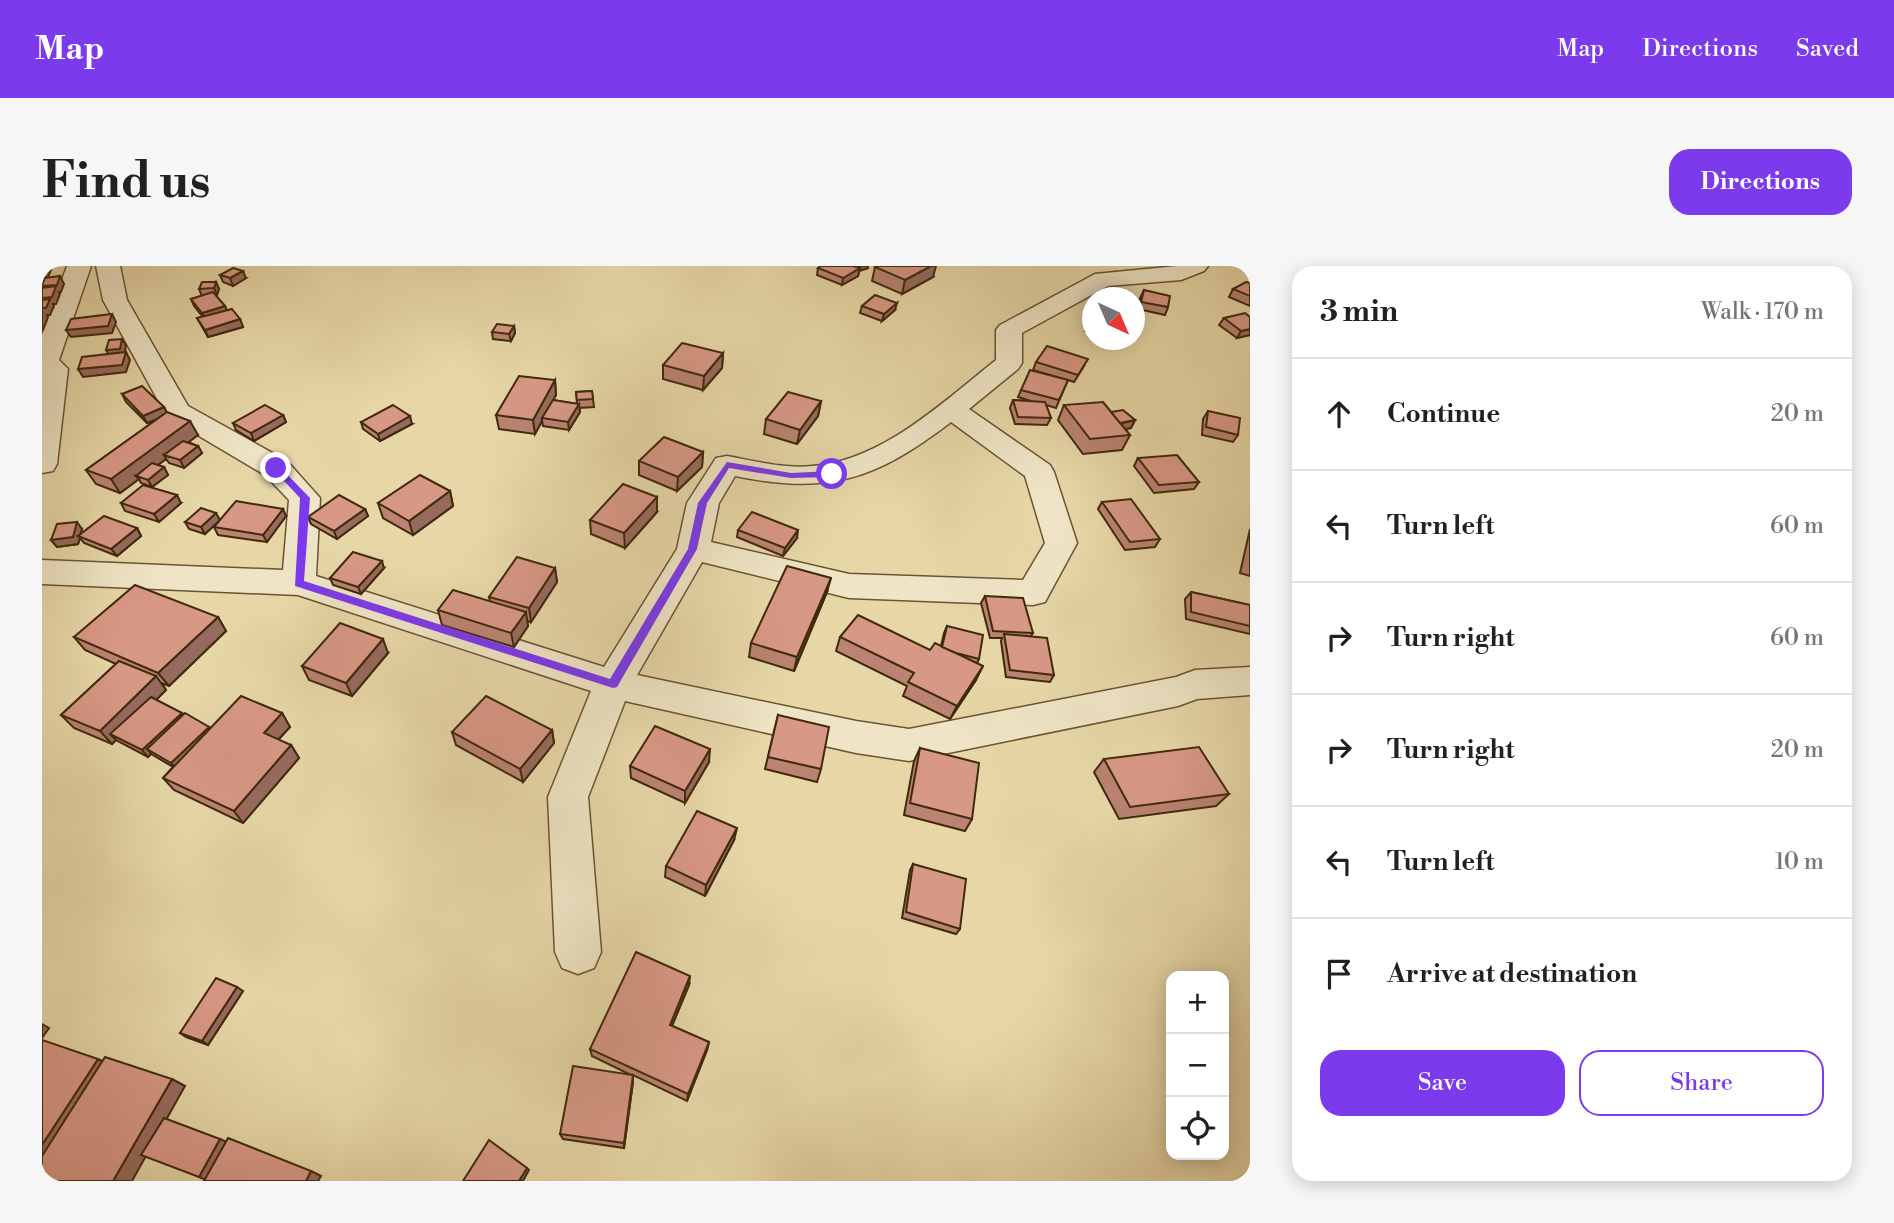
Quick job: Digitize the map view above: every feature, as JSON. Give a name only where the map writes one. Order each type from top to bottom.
[{"type":"street","points":[[42,464],[55,369],[44,360],[79,266]]},
{"type":"street","points":[[108,266],[115,300],[177,411],[276,468],[305,498],[299,583]]},
{"type":"street","points":[[578,952],[568,797],[613,684],[693,549],[702,503],[727,465],[791,476],[832,474],[873,458],[951,409],[1009,363],[1009,330],[1103,279],[1181,273],[1196,266]]},
{"type":"street","points":[[693,549],[849,586],[1033,593],[1060,543],[1039,472],[951,409]]},
{"type":"street","points":[[42,572],[299,583],[613,684],[856,737],[909,745],[1178,691],[1195,685],[1250,681]]},
{"type":"building","points":[[931,266],[905,280],[875,267]]},
{"type":"building","points":[[233,268],[243,271],[230,278],[220,275]]},
{"type":"building","points":[[818,268],[860,268],[843,278]]},
{"type":"building","points":[[60,276],[57,285],[42,286],[45,278]]},
{"type":"building","points":[[202,282],[216,282],[214,288],[199,289]]},
{"type":"building","points":[[1246,282],[1250,283],[1250,296],[1233,289]]},
{"type":"building","points":[[56,286],[52,297],[42,298],[42,288]]},
{"type":"building","points":[[1145,290],[1170,296],[1168,307],[1145,303]]},
{"type":"building","points":[[213,292],[225,306],[202,313],[191,299]]},
{"type":"building","points":[[875,295],[897,303],[884,314],[862,306]]},
{"type":"building","points":[[50,299],[46,308],[42,308],[42,300]]},
{"type":"building","points":[[232,309],[240,319],[205,330],[197,318]]},
{"type":"building","points":[[1245,313],[1250,317],[1250,329],[1241,331],[1224,318]]},
{"type":"building","points":[[112,314],[108,326],[66,330],[71,319]]},
{"type":"building","points":[[497,324],[514,326],[509,334],[492,332]]},
{"type":"building","points":[[122,339],[120,349],[106,350],[109,340]]},
{"type":"building","points":[[682,343],[723,353],[704,376],[663,365]]},
{"type":"building","points":[[1047,346],[1088,359],[1078,375],[1036,362]]},
{"type":"building","points":[[126,352],[122,365],[78,369],[82,357]]},
{"type":"building","points":[[1030,370],[1068,380],[1059,400],[1021,390]]},
{"type":"building","points":[[519,376],[555,380],[533,420],[496,415]]},
{"type":"building","points":[[142,386],[164,407],[143,416],[122,394]]},
{"type":"building","points":[[592,391],[593,399],[577,400],[576,392]]},
{"type":"building","points":[[788,392],[821,401],[800,430],[766,419]]},
{"type":"building","points":[[553,400],[579,404],[568,422],[542,418]]},
{"type":"building","points":[[1013,400],[1045,402],[1051,418],[1018,417]]},
{"type":"building","points":[[1103,402],[1130,435],[1090,439],[1064,405]]},
{"type":"building","points":[[265,405],[283,415],[251,433],[233,423]]},
{"type":"building","points":[[393,405],[410,416],[378,434],[361,422]]},
{"type":"building","points":[[1123,410],[1135,420],[1120,423],[1111,412]]},
{"type":"building","points":[[1208,411],[1240,418],[1238,435],[1206,427]]},
{"type":"building","points":[[167,412],[190,421],[111,479],[86,470]]},
{"type":"building","points":[[664,437],[703,452],[678,477],[639,461]]},
{"type":"building","points":[[183,441],[198,446],[180,460],[164,455]]},
{"type":"building","points":[[1177,455],[1199,482],[1159,485],[1138,458]]},
{"type":"building","points":[[152,463],[164,467],[148,480],[136,476]]},
{"type":"building","points":[[420,475],[450,491],[409,521],[378,503]]},
{"type":"building","points":[[623,484],[657,497],[624,533],[590,520]]},
{"type":"building","points":[[143,485],[177,495],[154,514],[121,503]]},
{"type":"building","points":[[339,495],[365,509],[334,531],[308,517]]},
{"type":"building","points":[[1131,499],[1160,539],[1130,542],[1102,502]]},
{"type":"building","points":[[236,501],[283,509],[263,535],[214,527]]},
{"type":"building","points":[[201,508],[216,513],[201,527],[185,522]]},
{"type":"building","points":[[752,512],[798,530],[785,548],[738,530]]},
{"type":"building","points":[[104,516],[137,528],[111,549],[78,536]]},
{"type":"building","points":[[77,522],[73,537],[51,540],[57,524]]},
{"type":"building","points":[[353,552],[382,561],[358,587],[330,578]]},
{"type":"building","points":[[517,557],[555,568],[529,608],[489,597]]},
{"type":"building","points":[[787,566],[831,578],[797,657],[751,643]]},
{"type":"building","points":[[135,585],[218,617],[158,673],[74,637]]},
{"type":"building","points":[[453,590],[526,612],[511,633],[438,610]]},
{"type":"building","points":[[1191,592],[1250,605],[1250,626],[1191,612]]},
{"type":"building","points":[[985,596],[1023,598],[1033,633],[993,631]]},
{"type":"building","points":[[858,615],[930,650],[935,643],[983,666],[957,706],[908,682],[914,673],[840,637]]},
{"type":"building","points":[[340,623],[383,639],[346,683],[302,666]]},
{"type":"building","points":[[947,626],[983,635],[979,659],[942,647]]},
{"type":"building","points":[[1004,634],[1047,638],[1054,675],[1010,670]]},
{"type":"building","points":[[119,661],[156,676],[100,731],[61,715]]},
{"type":"building","points":[[241,696],[282,713],[264,733],[291,745],[234,811],[163,778]]},
{"type":"building","points":[[486,696],[552,730],[520,769],[452,732]]},
{"type":"building","points":[[151,697],[182,713],[142,750],[110,734]]},
{"type":"building","points":[[185,713],[209,727],[171,763],[147,749]]},
{"type":"building","points":[[778,715],[829,727],[821,769],[768,757]]},
{"type":"building","points":[[655,726],[710,749],[685,791],[630,766]]},
{"type":"building","points":[[1199,747],[1229,794],[1130,807],[1104,759]]},
{"type":"building","points":[[920,748],[979,763],[972,819],[910,803]]},
{"type":"building","points":[[697,811],[737,828],[706,885],[666,866]]},
{"type":"building","points":[[913,864],[966,879],[960,929],[906,912]]},
{"type":"building","points":[[636,952],[690,976],[670,1025],[709,1042],[688,1094],[590,1049]]},
{"type":"building","points":[[216,978],[237,987],[202,1041],[180,1033]]},
{"type":"building","points":[[42,1040],[98,1059],[42,1145]]},
{"type":"building","points":[[105,1057],[172,1079],[113,1181],[42,1181],[42,1156]]},
{"type":"building","points":[[573,1066],[633,1075],[624,1143],[560,1134]]},
{"type":"building","points":[[164,1118],[220,1139],[199,1177],[141,1155]]},
{"type":"building","points":[[228,1138],[311,1171],[306,1181],[204,1181]]},
{"type":"building","points":[[489,1140],[527,1168],[519,1181],[463,1181]]},
{"type":"route","points":[[276,468],[305,498],[299,583],[613,684],[693,549],[702,503],[727,465],[791,476],[832,474]]}]
